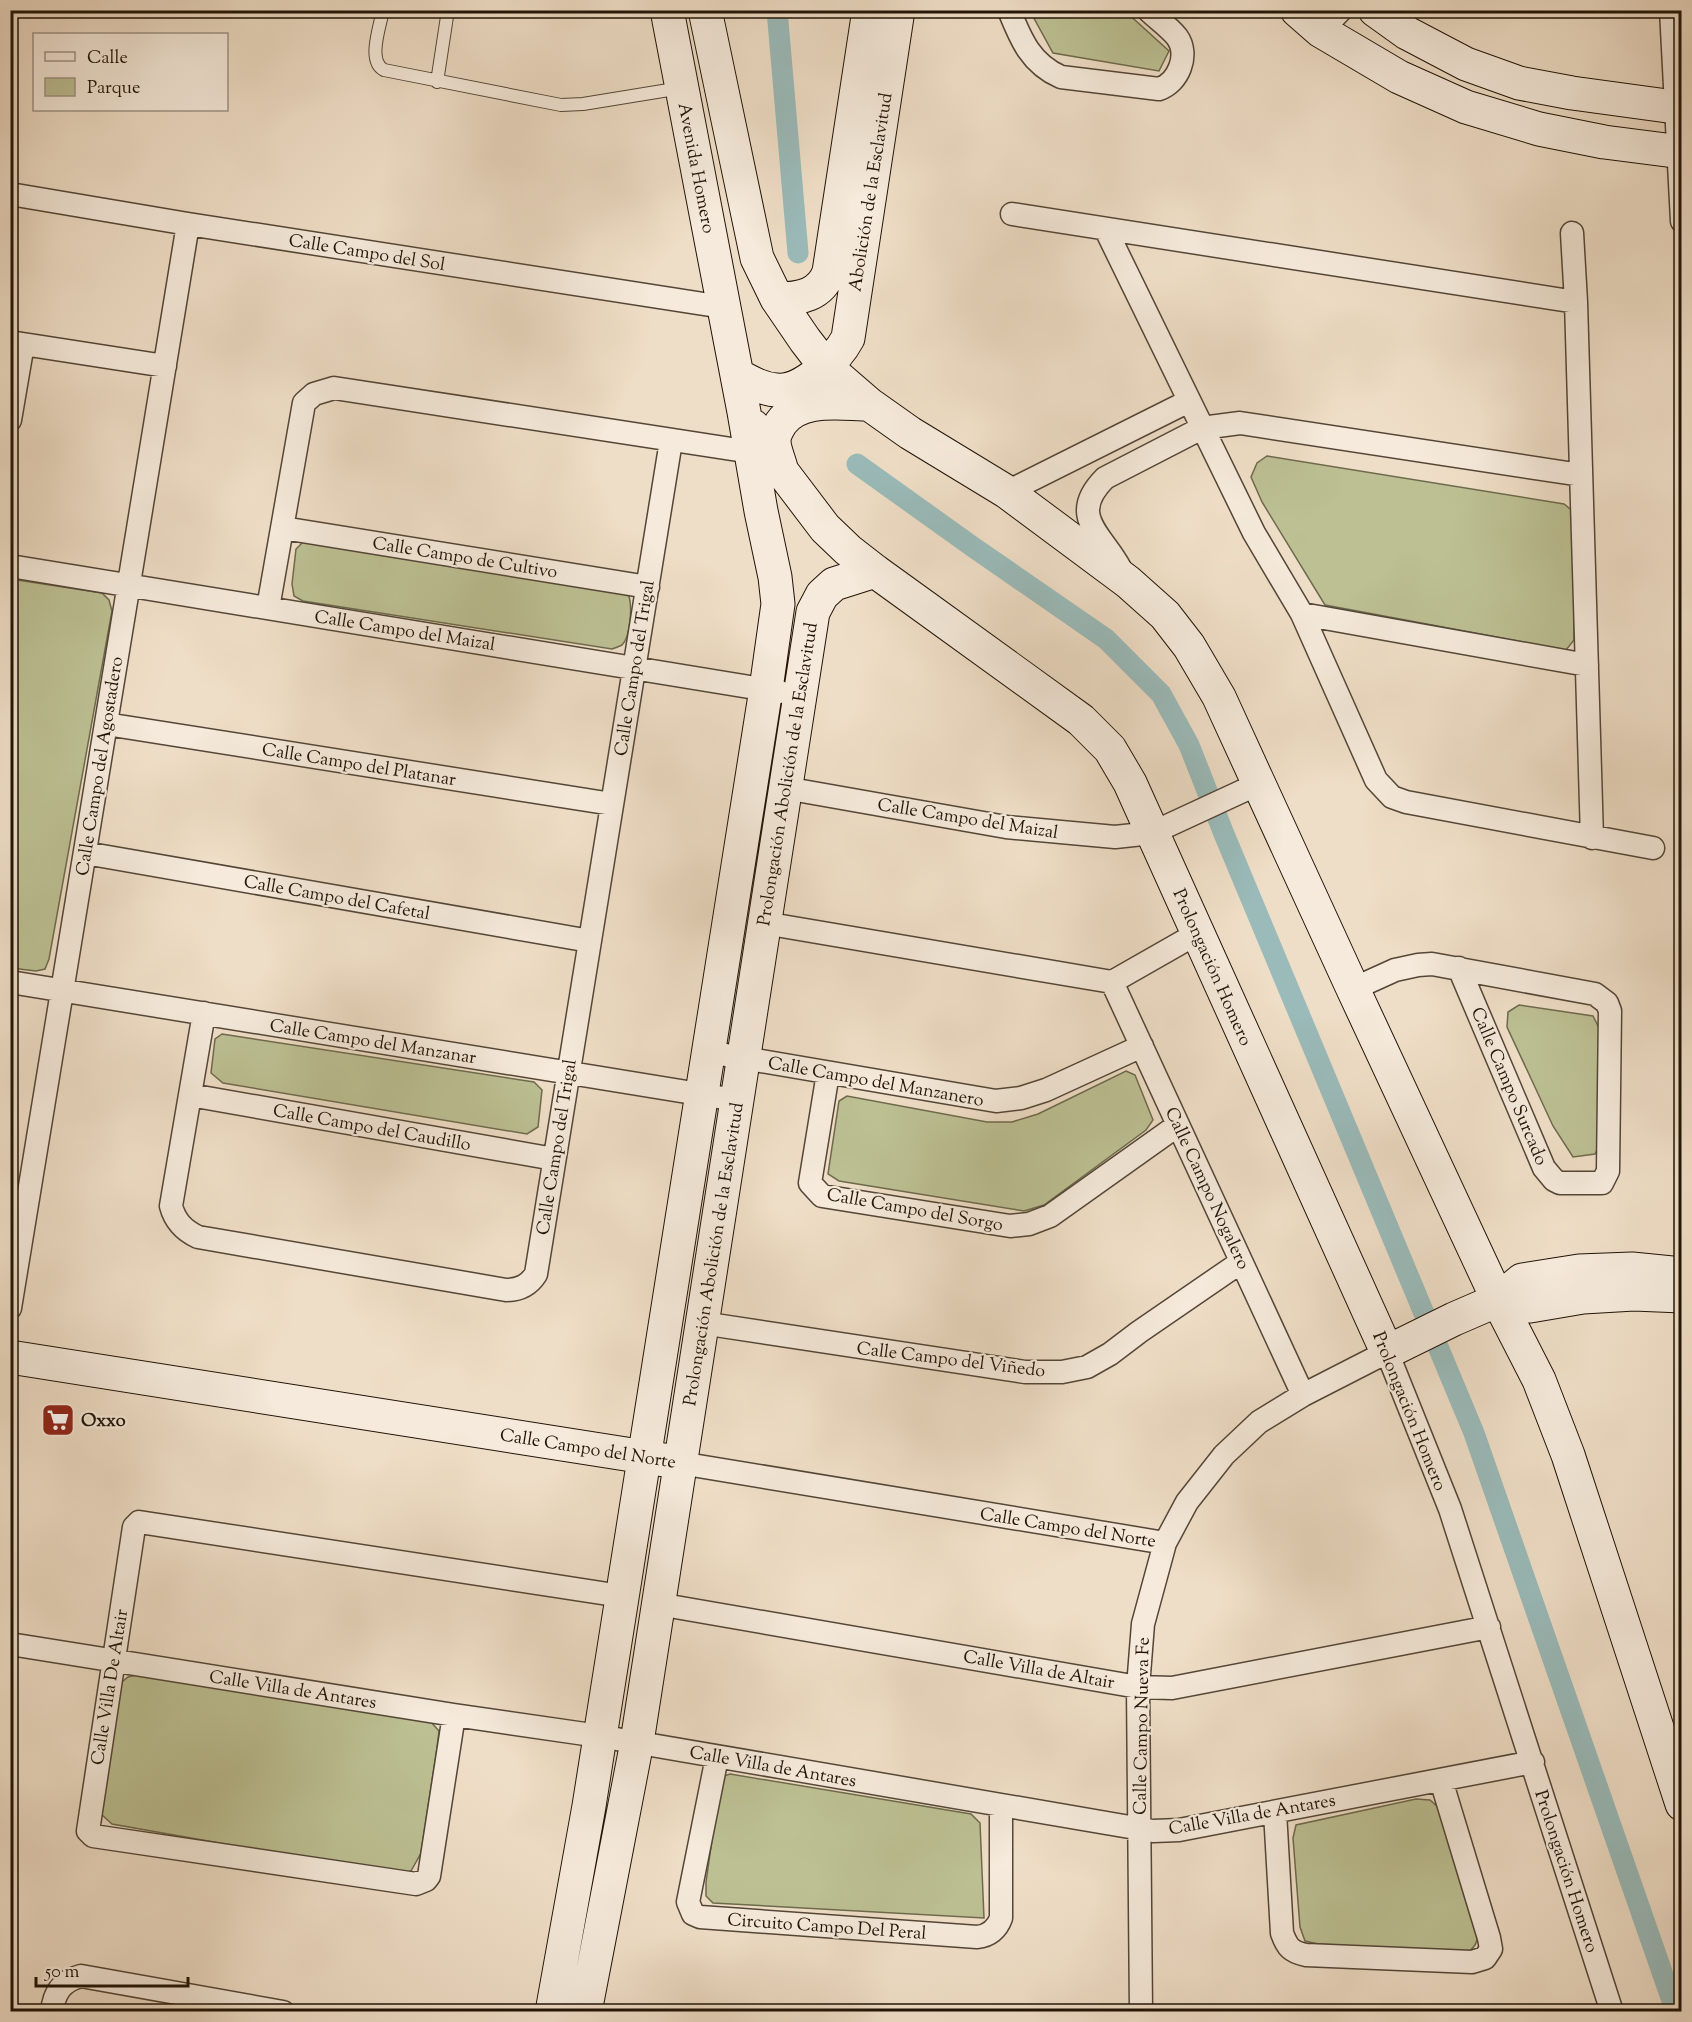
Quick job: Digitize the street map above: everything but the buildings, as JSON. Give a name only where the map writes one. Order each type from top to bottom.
[{"type":"main road","name":"Avenida Homero","points":[[667,10],[725,316]]},
{"type":"main road","points":[[705,10],[757,258],[777,299],[825,366],[869,404],[910,433],[1007,492],[1128,582],[1165,615],[1189,646],[1219,697],[1247,789],[1288,844],[1498,1299],[1539,1380],[1569,1455],[1682,1804]]},
{"type":"main road","name":"Abolición de la Esclavitud","points":[[777,299],[793,299],[810,295],[826,279],[829,272],[869,10]]},
{"type":"main road","name":"Abolición de la Esclavitud","points":[[737,375],[758,386],[777,390],[791,389],[825,366],[841,351],[848,338],[898,10]]},
{"type":"main road","points":[[1375,10],[1407,33],[1466,64],[1519,83],[1679,108]]},
{"type":"main road","points":[[1320,17],[1399,77],[1466,107],[1539,129],[1604,142],[1680,152]]},
{"type":"main road","name":"Prolongación Abolición de la Esclavitud","points":[[552,2012],[589,1806],[778,604],[775,577],[760,511],[725,316]]},
{"type":"main road","points":[[781,470],[774,440],[777,429],[785,418],[798,408],[819,404],[869,404]]},
{"type":"main road","points":[[744,412],[781,470],[825,528],[848,550],[1081,720],[1110,749],[1130,783],[1166,826]]},
{"type":"main road","name":"Prolongación Abolición de la Esclavitud","points":[[585,2012],[637,1742],[813,612],[822,595],[834,584],[876,571]]},
{"type":"main road","name":"Prolongación Homero","points":[[1166,826],[1198,933],[1387,1352]]},
{"type":"main road","name":"Calle Campo Nueva Fe","points":[[1387,1352],[1498,1299],[1522,1280],[1579,1271],[1632,1269],[1682,1274]]},
{"type":"main road","points":[[1498,1299],[1530,1306],[1583,1297],[1634,1294],[1682,1296]]},
{"type":"main road","name":"Calle Campo del Norte","points":[[10,1357],[680,1463]]},
{"type":"street","points":[[1009,10],[1016,29],[1034,60],[1047,70],[1061,77],[1159,89],[1171,83],[1177,76],[1182,48],[1177,36],[1148,10]]},
{"type":"street","points":[[1671,10],[1679,108],[1682,221]]},
{"type":"street","name":"Calle Campo del Sol","points":[[10,194],[725,316]]},
{"type":"street","points":[[1012,214],[1576,302]]},
{"type":"street","name":"Calle Campo del Agostadero","points":[[10,1308],[188,224]]},
{"type":"street","points":[[1106,230],[1254,533],[1302,614],[1376,780],[1392,797],[1406,802],[1653,848]]},
{"type":"street","points":[[1572,233],[1592,837]]},
{"type":"street","points":[[10,420],[17,343],[165,366]]},
{"type":"street","points":[[268,608],[304,403],[323,390],[334,388],[751,452]]},
{"type":"street","points":[[1007,492],[1189,401]]},
{"type":"street","points":[[1128,582],[1114,555],[1091,528],[1088,514],[1089,501],[1094,489],[1105,478],[1202,428],[1240,423],[1581,475]]},
{"type":"street","name":"Calle Campo del Trigal","points":[[204,1013],[171,1206],[173,1215],[188,1232],[198,1237],[506,1290],[513,1290],[531,1282],[536,1274],[671,441]]},
{"type":"street","name":"Calle Campo de Cultivo","points":[[283,528],[648,586]]},
{"type":"street","name":"Calle Campo del Maizal","points":[[10,566],[799,695]]},
{"type":"street","points":[[1302,614],[1587,665]]},
{"type":"street","name":"Calle Campo del Platanar","points":[[106,724],[612,804]]},
{"type":"street","name":"Calle Campo del Maizal","points":[[785,788],[1017,828],[1114,837],[1166,826]]},
{"type":"street","points":[[1166,826],[1247,789]]},
{"type":"street","name":"Calle Campo del Cafetal","points":[[85,854],[590,941]]},
{"type":"street","points":[[764,923],[1112,982],[1198,933]]},
{"type":"street","name":"Calle Campo Surcado","points":[[1353,989],[1395,970],[1432,964],[1459,968],[1595,994],[1606,1003],[1610,1011],[1608,1171],[1602,1183],[1560,1183],[1554,1180],[1544,1167],[1459,968]]},
{"type":"street","name":"Calle Campo del Manzanar","points":[[10,982],[736,1100]]},
{"type":"street","name":"Calle Campo Nogalero","points":[[1112,982],[1303,1395]]},
{"type":"street","name":"Calle Campo del Manzanero","points":[[708,1052],[996,1101],[1021,1098],[1046,1090],[1142,1046]]},
{"type":"street","name":"Calle Campo del Sorgo","points":[[828,1073],[810,1183],[817,1192],[822,1196],[1010,1226],[1029,1224],[1050,1216],[1178,1125]]},
{"type":"street","name":"Calle Campo del Caudillo","points":[[190,1095],[554,1159]]},
{"type":"street","name":"Calle Campo del Viñedo","points":[[702,1323],[1025,1372],[1062,1372],[1087,1366],[1110,1354],[1241,1262]]},
{"type":"street","name":"Calle Campo Nueva Fe","points":[[1141,2012],[1138,1687],[1143,1624],[1165,1543],[1187,1502],[1224,1455],[1259,1422],[1303,1395],[1387,1352]]},
{"type":"street","name":"Prolongación Homero","points":[[1387,1352],[1450,1509],[1612,2012]]},
{"type":"street","name":"Calle Campo del Norte","points":[[680,1463],[1165,1543]]},
{"type":"street","name":"Calle Villa De Altair","points":[[454,1715],[429,1876],[420,1883],[93,1836],[87,1828],[134,1527],[142,1521],[621,1596]]},
{"type":"street","name":"Calle Villa de Altair","points":[[658,1604],[1138,1687],[1172,1688],[1489,1627]]},
{"type":"street","name":"Calle Villa de Antares","points":[[10,1644],[637,1742],[1139,1829],[1179,1830],[1533,1762]]},
{"type":"street","name":"Circuito Campo Del Peral","points":[[717,1757],[688,1902],[690,1911],[700,1917],[977,1937],[988,1934],[994,1930],[1001,1918],[1001,1805]]},
{"type":"street","points":[[1275,1812],[1282,1933],[1286,1945],[1293,1952],[1306,1955],[1472,1962],[1485,1958],[1491,1948],[1441,1780]]},
{"type":"street","points":[[52,2012],[53,1998],[57,1990],[71,1978],[81,1976],[204,2005],[283,2012]]},
{"type":"lane","points":[[383,10],[374,57],[380,68],[437,82],[561,105],[583,104],[682,88]]},
{"type":"lane","points":[[437,82],[448,10]]},
{"type":"green space","points":[[1030,11],[1125,11],[1169,51],[1159,71],[1053,53]]},
{"type":"green space","points":[[1267,456],[1564,504],[1574,512],[1574,640],[1566,650],[1325,605],[1262,502],[1251,477],[1257,463]]},
{"type":"green space","points":[[303,542],[615,591],[629,596],[629,628],[622,645],[612,649],[303,601],[294,596],[292,584],[296,549]]},
{"type":"green space","points":[[11,579],[102,593],[109,600],[112,611],[49,959],[45,969],[36,971],[11,968]]},
{"type":"green space","points":[[1519,1005],[1593,1016],[1599,1028],[1601,1142],[1595,1154],[1573,1157],[1553,1126],[1507,1027],[1508,1012]]},
{"type":"green space","points":[[222,1034],[534,1082],[542,1090],[538,1127],[527,1134],[223,1083],[211,1073],[215,1039]]},
{"type":"green space","points":[[1126,1071],[1135,1075],[1153,1120],[1146,1130],[1044,1205],[1024,1211],[839,1181],[828,1174],[839,1101],[847,1096],[987,1122],[1012,1122],[1038,1114]]},
{"type":"green space","points":[[140,1674],[431,1722],[439,1731],[437,1748],[421,1853],[411,1871],[393,1874],[112,1824],[101,1814],[117,1686],[128,1677]]},
{"type":"green space","points":[[730,1774],[971,1814],[980,1823],[984,1918],[713,1903],[706,1896],[706,1882],[721,1777]]},
{"type":"green space","points":[[1416,1799],[1430,1800],[1439,1808],[1480,1933],[1475,1945],[1469,1952],[1318,1944],[1305,1941],[1300,1927],[1293,1838],[1296,1825]]},
{"type":"waterway","points":[[777,10],[798,253]]},
{"type":"waterway","points":[[857,464],[1106,639],[1161,694],[1189,745],[1474,1433],[1676,2012]]},
{"type":"place","name":"Oxxo","points":[[58,1420]]}]
